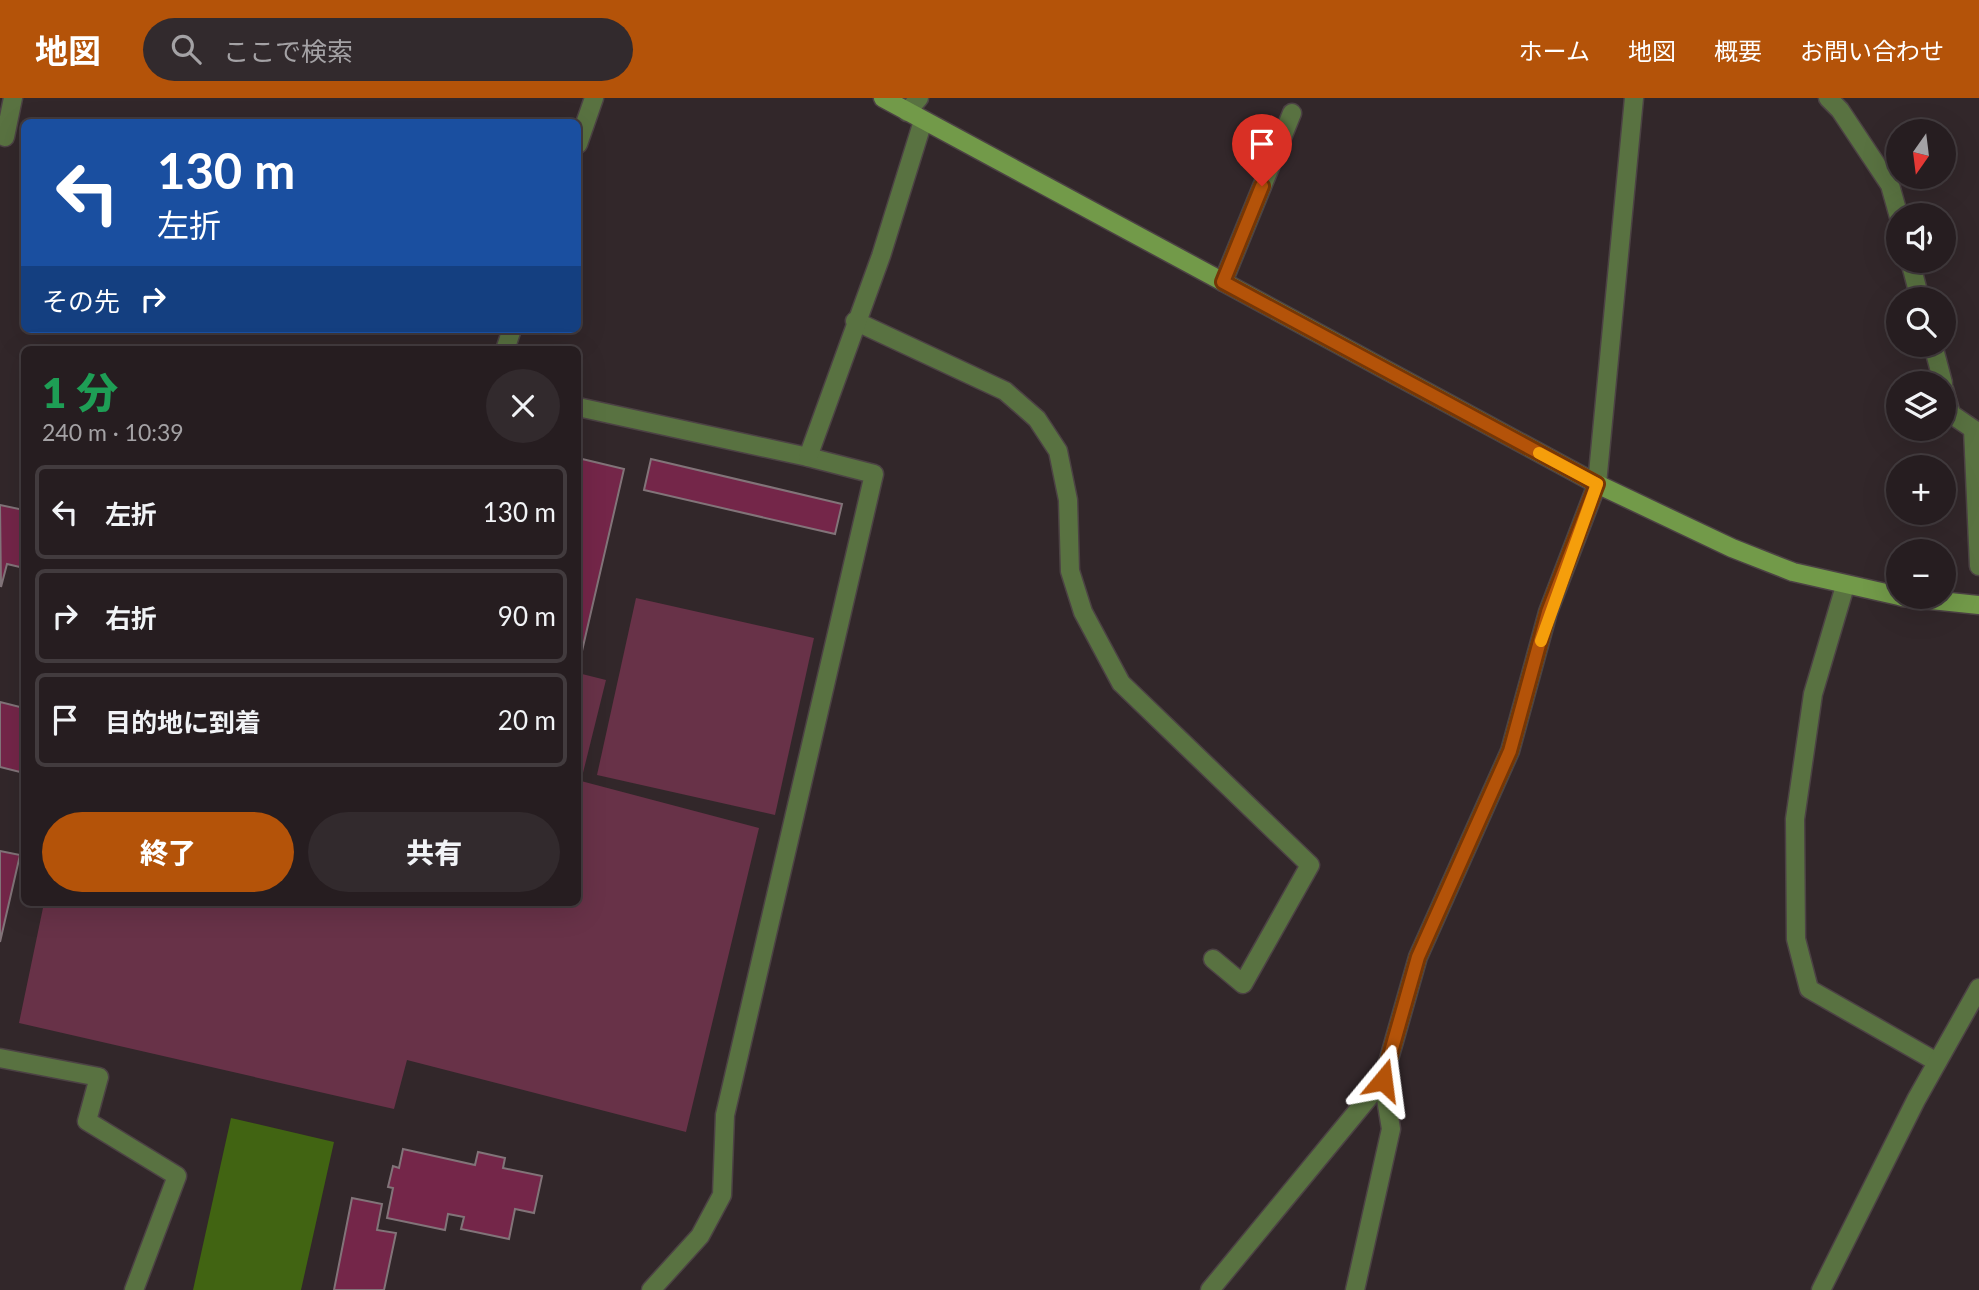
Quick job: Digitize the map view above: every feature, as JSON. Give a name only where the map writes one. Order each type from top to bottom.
[{"type":"street","points":[[5,136],[13,98]]},
{"type":"street","points":[[581,135],[594,98]]},
{"type":"street","points":[[883,98],[1597,484],[1731,548],[1793,572],[1886,593]]},
{"type":"street","points":[[907,112],[919,98]]},
{"type":"street","points":[[1210,1290],[1383,1080],[1418,957],[1510,751],[1548,612],[1597,484],[1634,98]]},
{"type":"street","points":[[1828,98],[1840,110],[1890,186],[1895,203]]},
{"type":"street","points":[[1223,282],[1292,113]]},
{"type":"street","points":[[808,457],[855,321],[881,256],[923,121]]},
{"type":"street","points":[[855,321],[1005,391],[1037,419],[1058,451],[1068,500],[1070,571],[1083,612],[1121,683],[1310,865],[1243,984],[1213,959]]},
{"type":"street","points":[[581,408],[874,474],[725,1115],[722,1195],[700,1236],[651,1290]]},
{"type":"street","points":[[1956,416],[1976,424],[1979,566]]},
{"type":"street","points":[[1845,586],[1813,694],[1795,819],[1796,939],[1809,989],[1937,1062]]},
{"type":"street","points":[[1956,602],[1979,605]]},
{"type":"street","points":[[1821,1290],[1937,1062],[1979,988]]},
{"type":"street","points":[[0,1058],[99,1077],[87,1121],[177,1176],[134,1290]]},
{"type":"street","points":[[1355,1290],[1391,1129],[1383,1080]]},
{"type":"shaded area","points":[[636,598],[814,638],[775,815],[597,775]]},
{"type":"shaded area","points":[[581,674],[606,680],[581,781]]},
{"type":"shaded area","points":[[581,781],[759,828],[686,1132],[407,1060],[394,1109],[19,1023],[43,906],[581,906]]},
{"type":"shaded area","points":[[231,1118],[334,1142],[301,1290],[193,1290]]},
{"type":"building","points":[[581,459],[624,469],[581,651]]},
{"type":"building","points":[[651,459],[842,504],[835,534],[644,490]]},
{"type":"building","points":[[0,505],[21,509],[21,567],[7,564],[1,587]]},
{"type":"building","points":[[0,702],[21,707],[21,772],[0,767]]},
{"type":"building","points":[[0,851],[20,855],[0,942]]},
{"type":"building","points":[[403,1149],[475,1165],[478,1152],[505,1158],[503,1168],[542,1176],[534,1213],[515,1209],[509,1239],[461,1229],[464,1217],[448,1214],[445,1230],[387,1218],[393,1188],[388,1187],[393,1166],[399,1168]]},
{"type":"building","points":[[352,1198],[382,1204],[377,1230],[396,1233],[384,1290],[334,1290]]},
{"type":"slow traffic","points":[[1539,453],[1597,484],[1548,612],[1541,641]]},
{"type":"route","points":[[1262,186],[1223,282],[1597,484],[1548,612],[1510,751],[1418,957],[1383,1080]]}]
